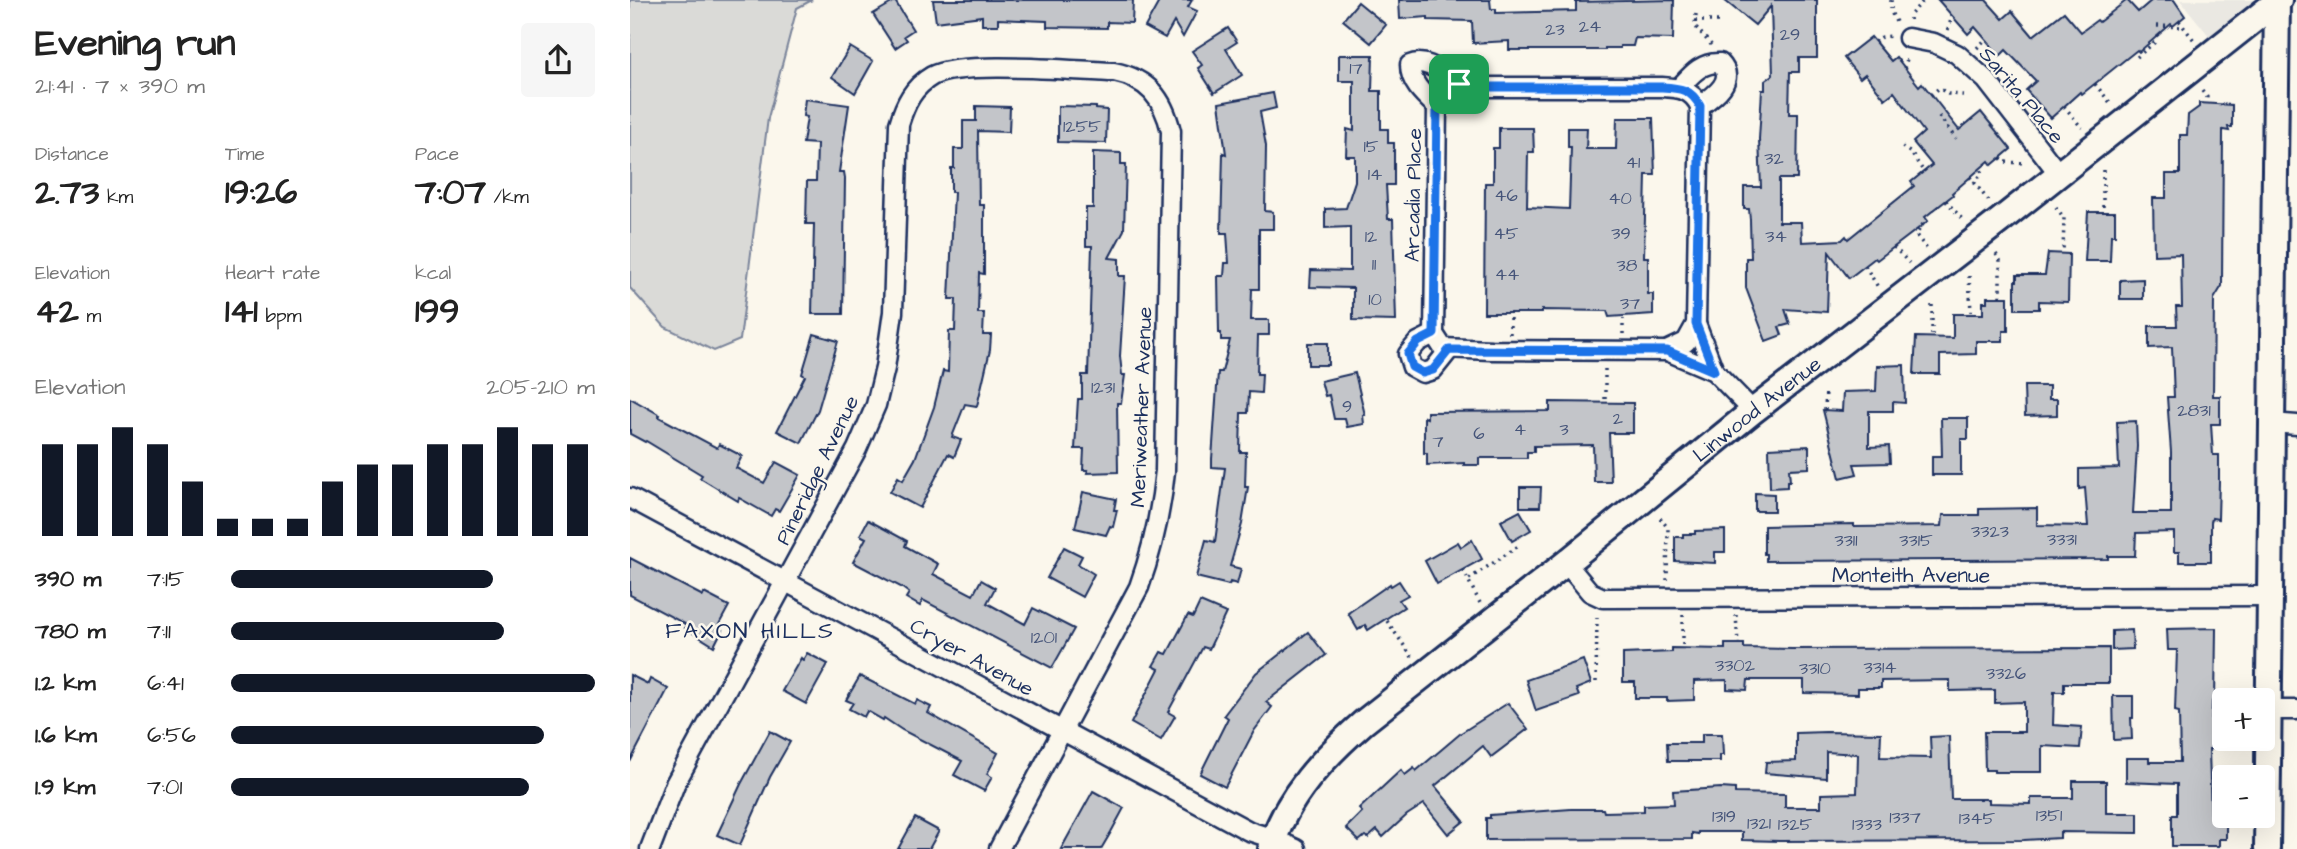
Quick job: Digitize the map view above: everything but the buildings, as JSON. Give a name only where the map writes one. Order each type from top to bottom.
[{"type":"main road","name":"Linwood Avenue","points":[[1280,846],[1295,796],[1339,744],[1753,411],[2002,219],[2277,0]]},
{"type":"main road","points":[[2270,688],[2272,596],[2285,424],[2277,0]]},
{"type":"main road","points":[[2267,849],[2269,751]]},
{"type":"street","name":"Sarita Place","points":[[1904,35],[1934,43],[1957,54],[1986,80],[2059,174]]},
{"type":"street","points":[[1437,107],[1417,87],[1410,74],[1409,65],[1418,61],[1428,64],[1459,84],[1479,87],[1679,88],[1695,96],[1700,106],[1696,324],[1714,371]]},
{"type":"street","points":[[1679,88],[1696,69],[1710,62],[1720,63],[1728,76],[1714,96],[1700,106]]},
{"type":"street","name":"Pineridge Avenue","points":[[650,849],[675,784],[857,449],[876,405],[886,368],[893,312],[899,124],[905,105],[923,82],[941,72],[960,68],[1044,70]]},
{"type":"street","name":"Meriweather Avenue","points":[[999,849],[1139,587],[1152,552],[1162,507],[1166,471],[1171,131],[1162,103],[1150,88],[1133,77],[1114,72],[1044,70]]},
{"type":"street","name":"Arcadia Place","points":[[1434,334],[1437,107],[1444,93],[1459,84]]},
{"type":"street","points":[[1667,351],[1686,342],[1696,324]]},
{"type":"street","points":[[1449,350],[1433,370],[1423,373],[1412,367],[1408,354],[1418,342],[1434,334],[1443,348],[1449,350],[1667,351],[1714,371],[1753,411]]},
{"type":"street","name":"Cryer Avenue","points":[[630,498],[1063,733],[1280,846]]},
{"type":"street","name":"Monteith Avenue","points":[[1566,563],[1590,592],[1603,598],[2272,596]]},
{"type":"street","points":[[2275,710],[2297,710]]},
{"type":"path","points":[[1891,0],[1891,12],[1904,35]]},
{"type":"path","points":[[1904,68],[1904,35],[1910,15],[1924,0]]},
{"type":"path","points":[[1696,14],[1695,26],[1713,45],[1720,63]]},
{"type":"path","points":[[1947,33],[1952,16]]},
{"type":"path","points":[[2179,21],[2194,40]]},
{"type":"path","points":[[1695,22],[1721,22]]},
{"type":"path","points":[[2158,26],[2183,27]]},
{"type":"path","points":[[1875,42],[1882,37],[1904,35]]},
{"type":"path","points":[[1975,50],[1985,40]]},
{"type":"path","points":[[2137,57],[2155,42],[2154,40]]},
{"type":"path","points":[[2095,83],[2112,105]]},
{"type":"path","points":[[1931,95],[1939,88],[1948,94],[1963,95]]},
{"type":"path","points":[[2202,91],[2207,97],[2206,103]]},
{"type":"path","points":[[2064,106],[2082,128]]},
{"type":"path","points":[[1939,116],[1956,139]]},
{"type":"path","points":[[1902,147],[1911,153],[1924,172]]},
{"type":"path","points":[[2001,158],[2004,162],[2035,165]]},
{"type":"path","points":[[1974,183],[1982,174],[1980,168]]},
{"type":"path","points":[[2103,170],[2103,207]]},
{"type":"path","points":[[1970,177],[2002,219]]},
{"type":"path","points":[[1946,201],[1965,221]]},
{"type":"path","points":[[2056,207],[2064,218],[2063,254]]},
{"type":"path","points":[[1923,225],[1916,235],[1940,267]]},
{"type":"path","points":[[1894,247],[1910,264]]},
{"type":"path","points":[[1996,254],[2000,260],[2000,296]]},
{"type":"path","points":[[1865,266],[1879,289]]},
{"type":"path","points":[[1969,276],[1970,312]]},
{"type":"path","points":[[1931,305],[1932,336]]},
{"type":"path","points":[[1623,320],[1623,336]]},
{"type":"path","points":[[1605,366],[1605,399]]},
{"type":"path","points":[[1825,389],[1825,410]]},
{"type":"path","points":[[1660,518],[1668,528],[1667,580]]},
{"type":"path","points":[[1469,579],[1520,545]]},
{"type":"path","points":[[1463,570],[1480,603]]},
{"type":"path","points":[[1682,598],[1683,648]]},
{"type":"path","points":[[1735,598],[1738,644]]},
{"type":"path","points":[[1596,682],[1597,618]]},
{"type":"path","points":[[1387,621],[1412,657]]},
{"type":"shaded area","points":[[630,0],[812,0],[797,8],[768,118],[740,340],[714,351],[665,327],[630,288]]},
{"type":"shaded area","points":[[2180,0],[2277,0],[2219,48]]},
{"type":"district","name":"FAXON HILLS","points":[[750,630]]},
{"type":"route","points":[[1459,84],[1479,87],[1662,87],[1679,88],[1695,96],[1700,106],[1696,324],[1714,371],[1667,351],[1449,350],[1433,370],[1423,373],[1412,367],[1408,354],[1418,342],[1434,334],[1437,107],[1444,93],[1459,84]]}]
